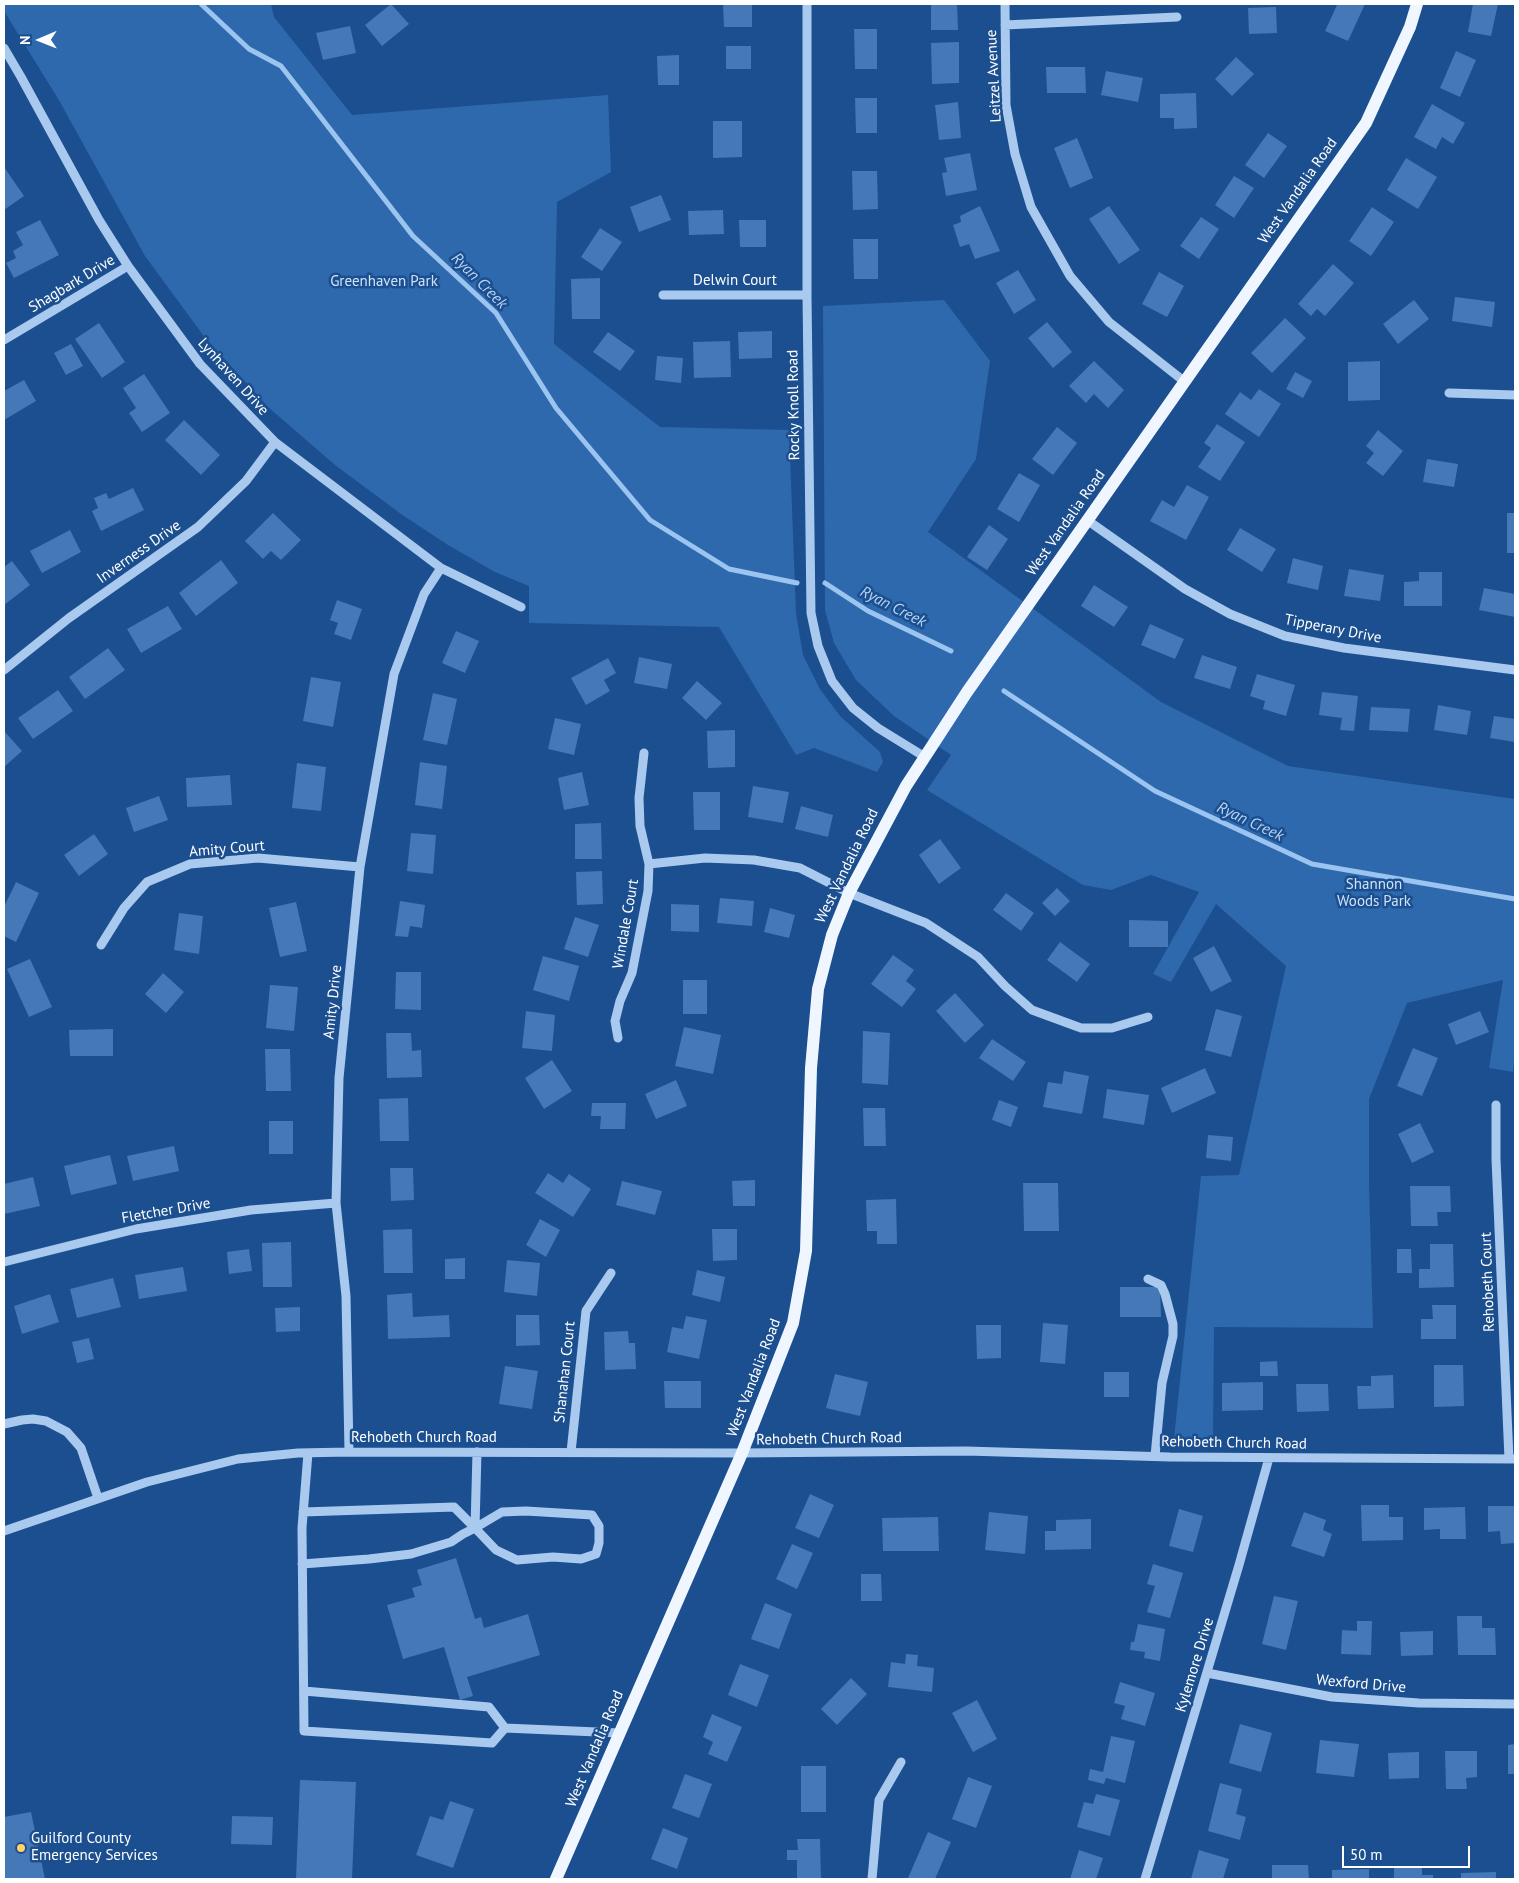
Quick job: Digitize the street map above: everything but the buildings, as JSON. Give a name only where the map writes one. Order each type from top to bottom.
[{"type":"main road","name":"West Vandalia Road","points":[[556,1879],[742,1453],[793,1323],[806,1251],[811,1068],[818,989],[832,935],[850,893],[906,786],[967,692],[1366,123],[1410,27],[1417,4]]},
{"type":"street","name":"Rocky Knoll Road","points":[[807,4],[807,295],[811,612],[818,646],[832,681],[853,708],[878,728],[925,757]]},
{"type":"street","name":"Leitzel Avenue","points":[[1005,4],[1006,105],[1015,154],[1030,207],[1070,276],[1109,322],[1184,382]]},
{"type":"street","points":[[1005,25],[1177,17]]},
{"type":"street","name":"Lynhaven Drive","points":[[4,48],[99,220],[128,266],[200,364],[275,442],[441,568],[521,607]]},
{"type":"street","name":"Shagbark Drive","points":[[4,340],[128,266]]},
{"type":"street","name":"Delwin Court","points":[[663,295],[807,295]]},
{"type":"street","points":[[1448,393],[1515,395]]},
{"type":"street","name":"Inverness Drive","points":[[4,670],[69,618],[198,527],[246,481],[275,442]]},
{"type":"street","name":"Tipperary Drive","points":[[1087,520],[1185,590],[1230,614],[1285,636],[1344,648],[1515,670]]},
{"type":"street","name":"Amity Drive","points":[[349,1452],[346,1296],[336,1203],[339,1078],[360,867],[394,674],[424,594],[441,568]]},
{"type":"street","name":"Windale Court","points":[[618,1038],[615,1021],[620,1001],[632,973],[648,891],[648,864],[640,826],[639,798],[644,752]]},
{"type":"street","name":"Amity Court","points":[[101,945],[124,908],[147,882],[190,864],[258,858],[360,867]]},
{"type":"street","points":[[648,864],[705,858],[754,860],[800,868],[850,893],[926,923],[978,957],[1005,986],[1032,1010],[1081,1028],[1112,1028],[1148,1016]]},
{"type":"street","name":"Rehobeth Court","points":[[1496,1105],[1496,1158],[1512,1459]]},
{"type":"street","name":"Fletcher Drive","points":[[4,1262],[136,1229],[251,1210],[336,1203]]},
{"type":"street","name":"Shanahan Court","points":[[571,1452],[586,1311],[611,1273]]},
{"type":"street","points":[[1148,1279],[1161,1285],[1173,1324],[1173,1336],[1162,1383],[1155,1456]]},
{"type":"street","points":[[4,1424],[33,1419],[46,1422],[67,1432],[81,1448],[98,1498]]},
{"type":"street","name":"Rehobeth Church Road","points":[[4,1531],[147,1482],[238,1459],[308,1453],[966,1451],[1269,1458],[1512,1459]]},
{"type":"street","points":[[475,1528],[477,1452]]},
{"type":"street","points":[[308,1453],[303,1512],[302,1564],[304,1731],[492,1743],[505,1728]]},
{"type":"street","name":"Kylemore Drive","points":[[1145,1879],[1269,1458]]},
{"type":"street","points":[[302,1564],[411,1554],[451,1542],[475,1528],[502,1512],[526,1511],[592,1515],[599,1526],[600,1543],[596,1554],[581,1559],[553,1557],[516,1560],[496,1550],[475,1528],[454,1507],[303,1512]]},
{"type":"street","name":"Wexford Drive","points":[[1207,1673],[1332,1697],[1419,1703],[1515,1704]]},
{"type":"street","points":[[304,1691],[489,1707],[505,1728]]},
{"type":"street","points":[[505,1728],[620,1733]]},
{"type":"street","points":[[872,1879],[879,1800],[901,1762]]},
{"type":"green space","name":"Greenhaven Park","points":[[4,4],[271,4],[274,17],[352,115],[608,95],[611,172],[557,202],[554,344],[660,427],[789,430],[796,613],[803,655],[820,689],[840,716],[880,752],[883,762],[877,772],[814,748],[796,755],[719,627],[529,623],[529,586],[495,572],[448,545],[401,514],[335,465],[268,407],[203,335],[145,256],[60,102],[4,11]]},
{"type":"green space","name":"Shannon Woods Park","points":[[944,300],[990,361],[976,459],[928,532],[1161,702],[1288,766],[1515,799],[1515,1053],[1513,1072],[1489,1068],[1503,980],[1407,1003],[1369,1099],[1373,1328],[1214,1327],[1213,1440],[1174,1439],[1201,1176],[1239,1175],[1286,966],[1216,904],[1171,982],[1153,974],[1199,892],[1151,875],[1111,890],[1083,885],[927,790],[951,755],[894,716],[856,680],[834,643],[825,610],[823,306]]},
{"type":"waterway","name":"Ryan Creek","points":[[201,4],[249,49],[281,66],[413,236],[496,313],[556,408],[650,520],[729,569],[797,583]]},
{"type":"waterway","name":"Ryan Creek","points":[[825,583],[868,611],[951,651]]},
{"type":"waterway","name":"Ryan Creek","points":[[1004,691],[1155,791],[1312,864],[1515,899]]},
{"type":"place","name":"Guilford County Emergency Services","points":[[21,1848]]}]
